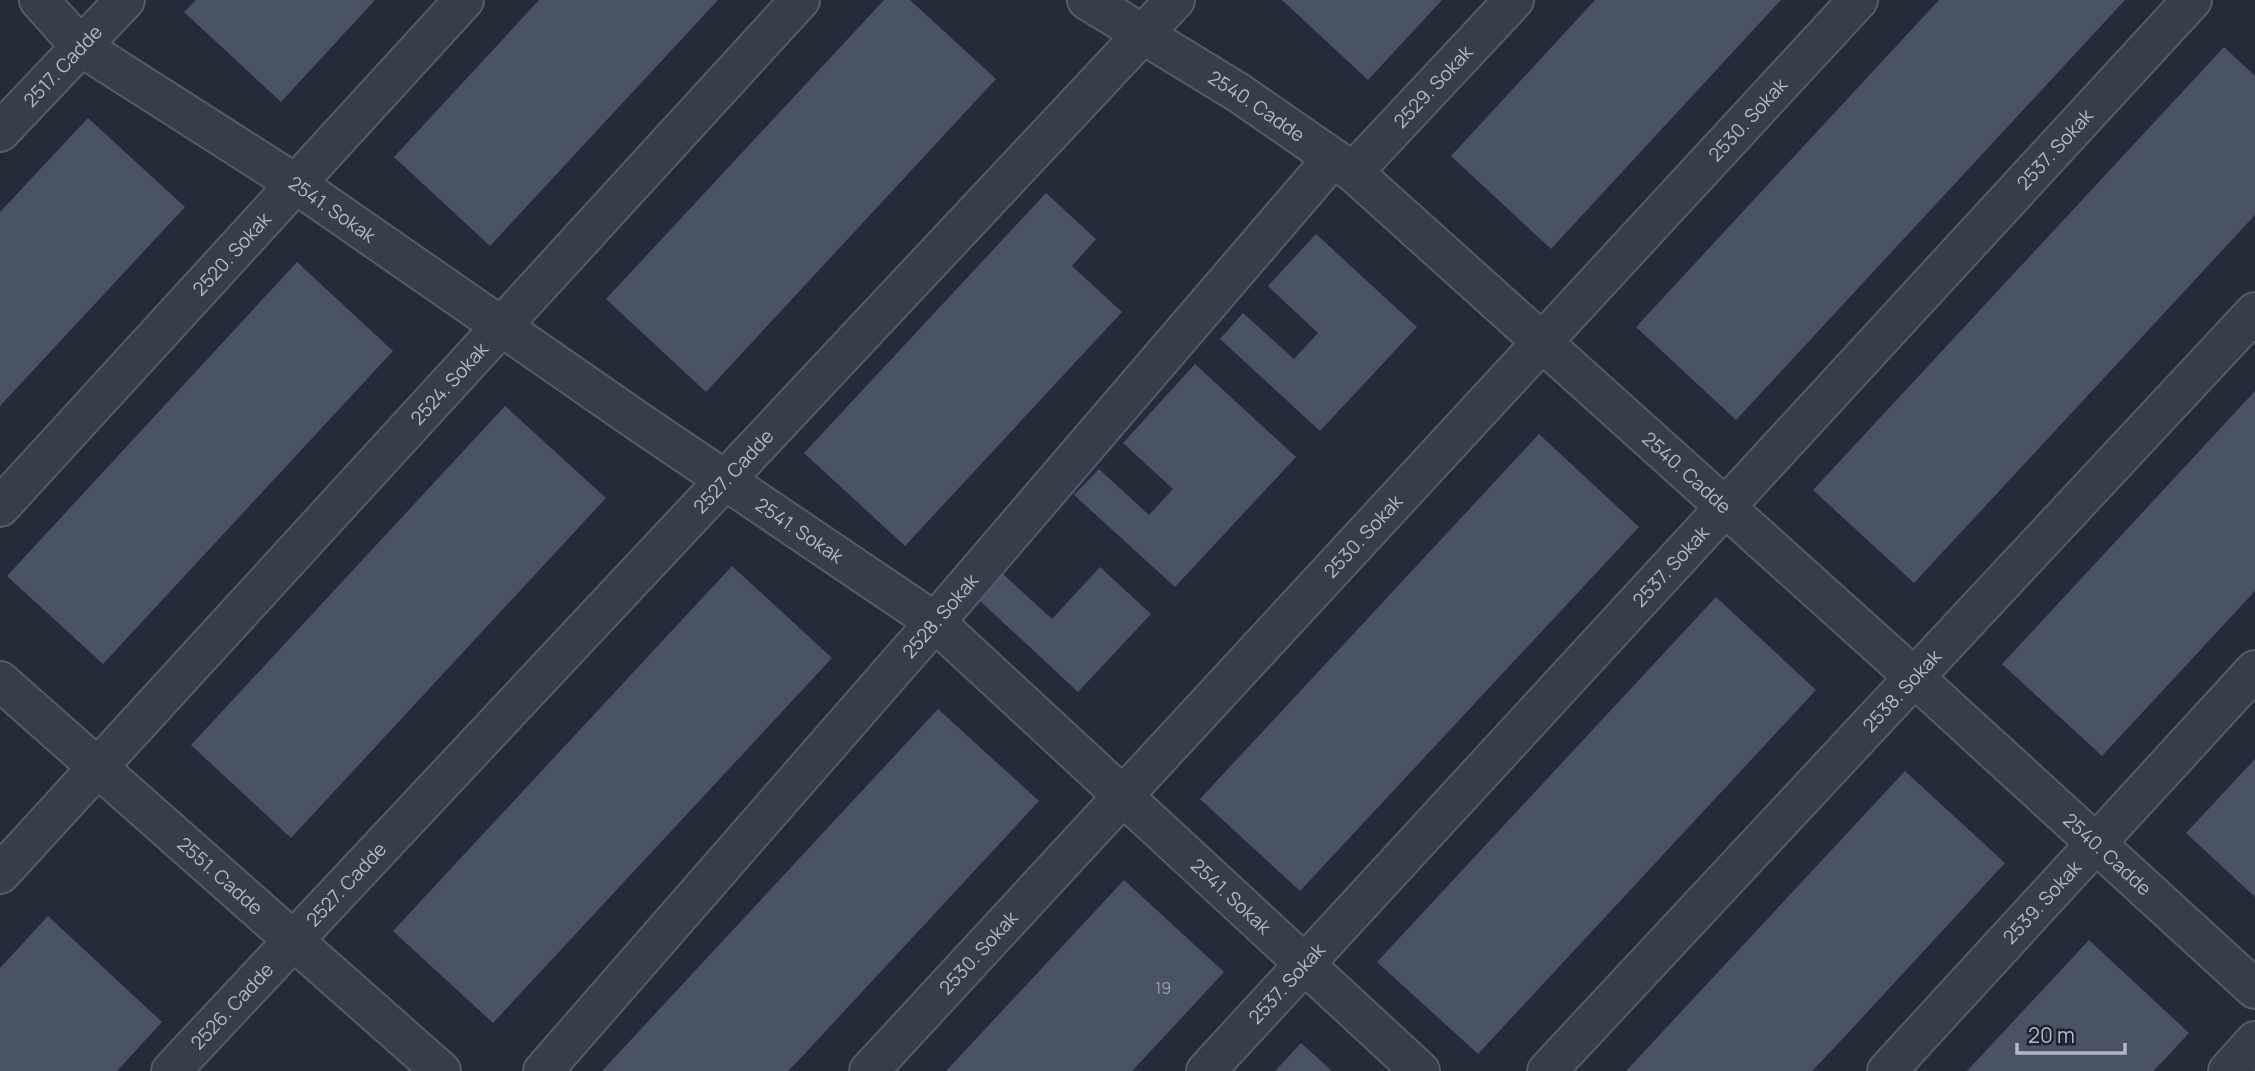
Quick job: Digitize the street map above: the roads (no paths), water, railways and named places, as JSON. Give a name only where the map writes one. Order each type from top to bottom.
[{"type":"street","name":"2541. Sokak","points":[[39,0],[80,47],[296,184],[935,622],[1420,1071]]},
{"type":"street","name":"2517. Cadde","points":[[0,132],[125,0]]},
{"type":"street","name":"2520. Sokak","points":[[0,507],[464,0]]},
{"type":"street","name":"2524. Sokak","points":[[0,874],[800,0]]},
{"type":"street","name":"2540. Cadde","points":[[1087,0],[1239,93],[1343,165],[1726,507],[2255,989]]},
{"type":"street","name":"2527. Cadde","points":[[293,942],[1175,0]]},
{"type":"street","name":"2529. Sokak","points":[[1343,165],[1514,0]]},
{"type":"street","name":"2530. Sokak","points":[[869,1071],[1858,0]]},
{"type":"street","name":"2537. Sokak","points":[[1206,1071],[2192,0]]},
{"type":"street","name":"2528. Sokak","points":[[543,1071],[935,622],[1343,165]]},
{"type":"street","name":"2538. Sokak","points":[[1547,1071],[2255,312]]},
{"type":"street","name":"2539. Sokak","points":[[1887,1071],[2255,670]]},
{"type":"street","name":"2551. Cadde","points":[[0,681],[441,1071]]},
{"type":"street","name":"2526. Cadde","points":[[171,1071],[293,942]]},
{"type":"street","points":[[2228,1071],[2255,1041]]}]
